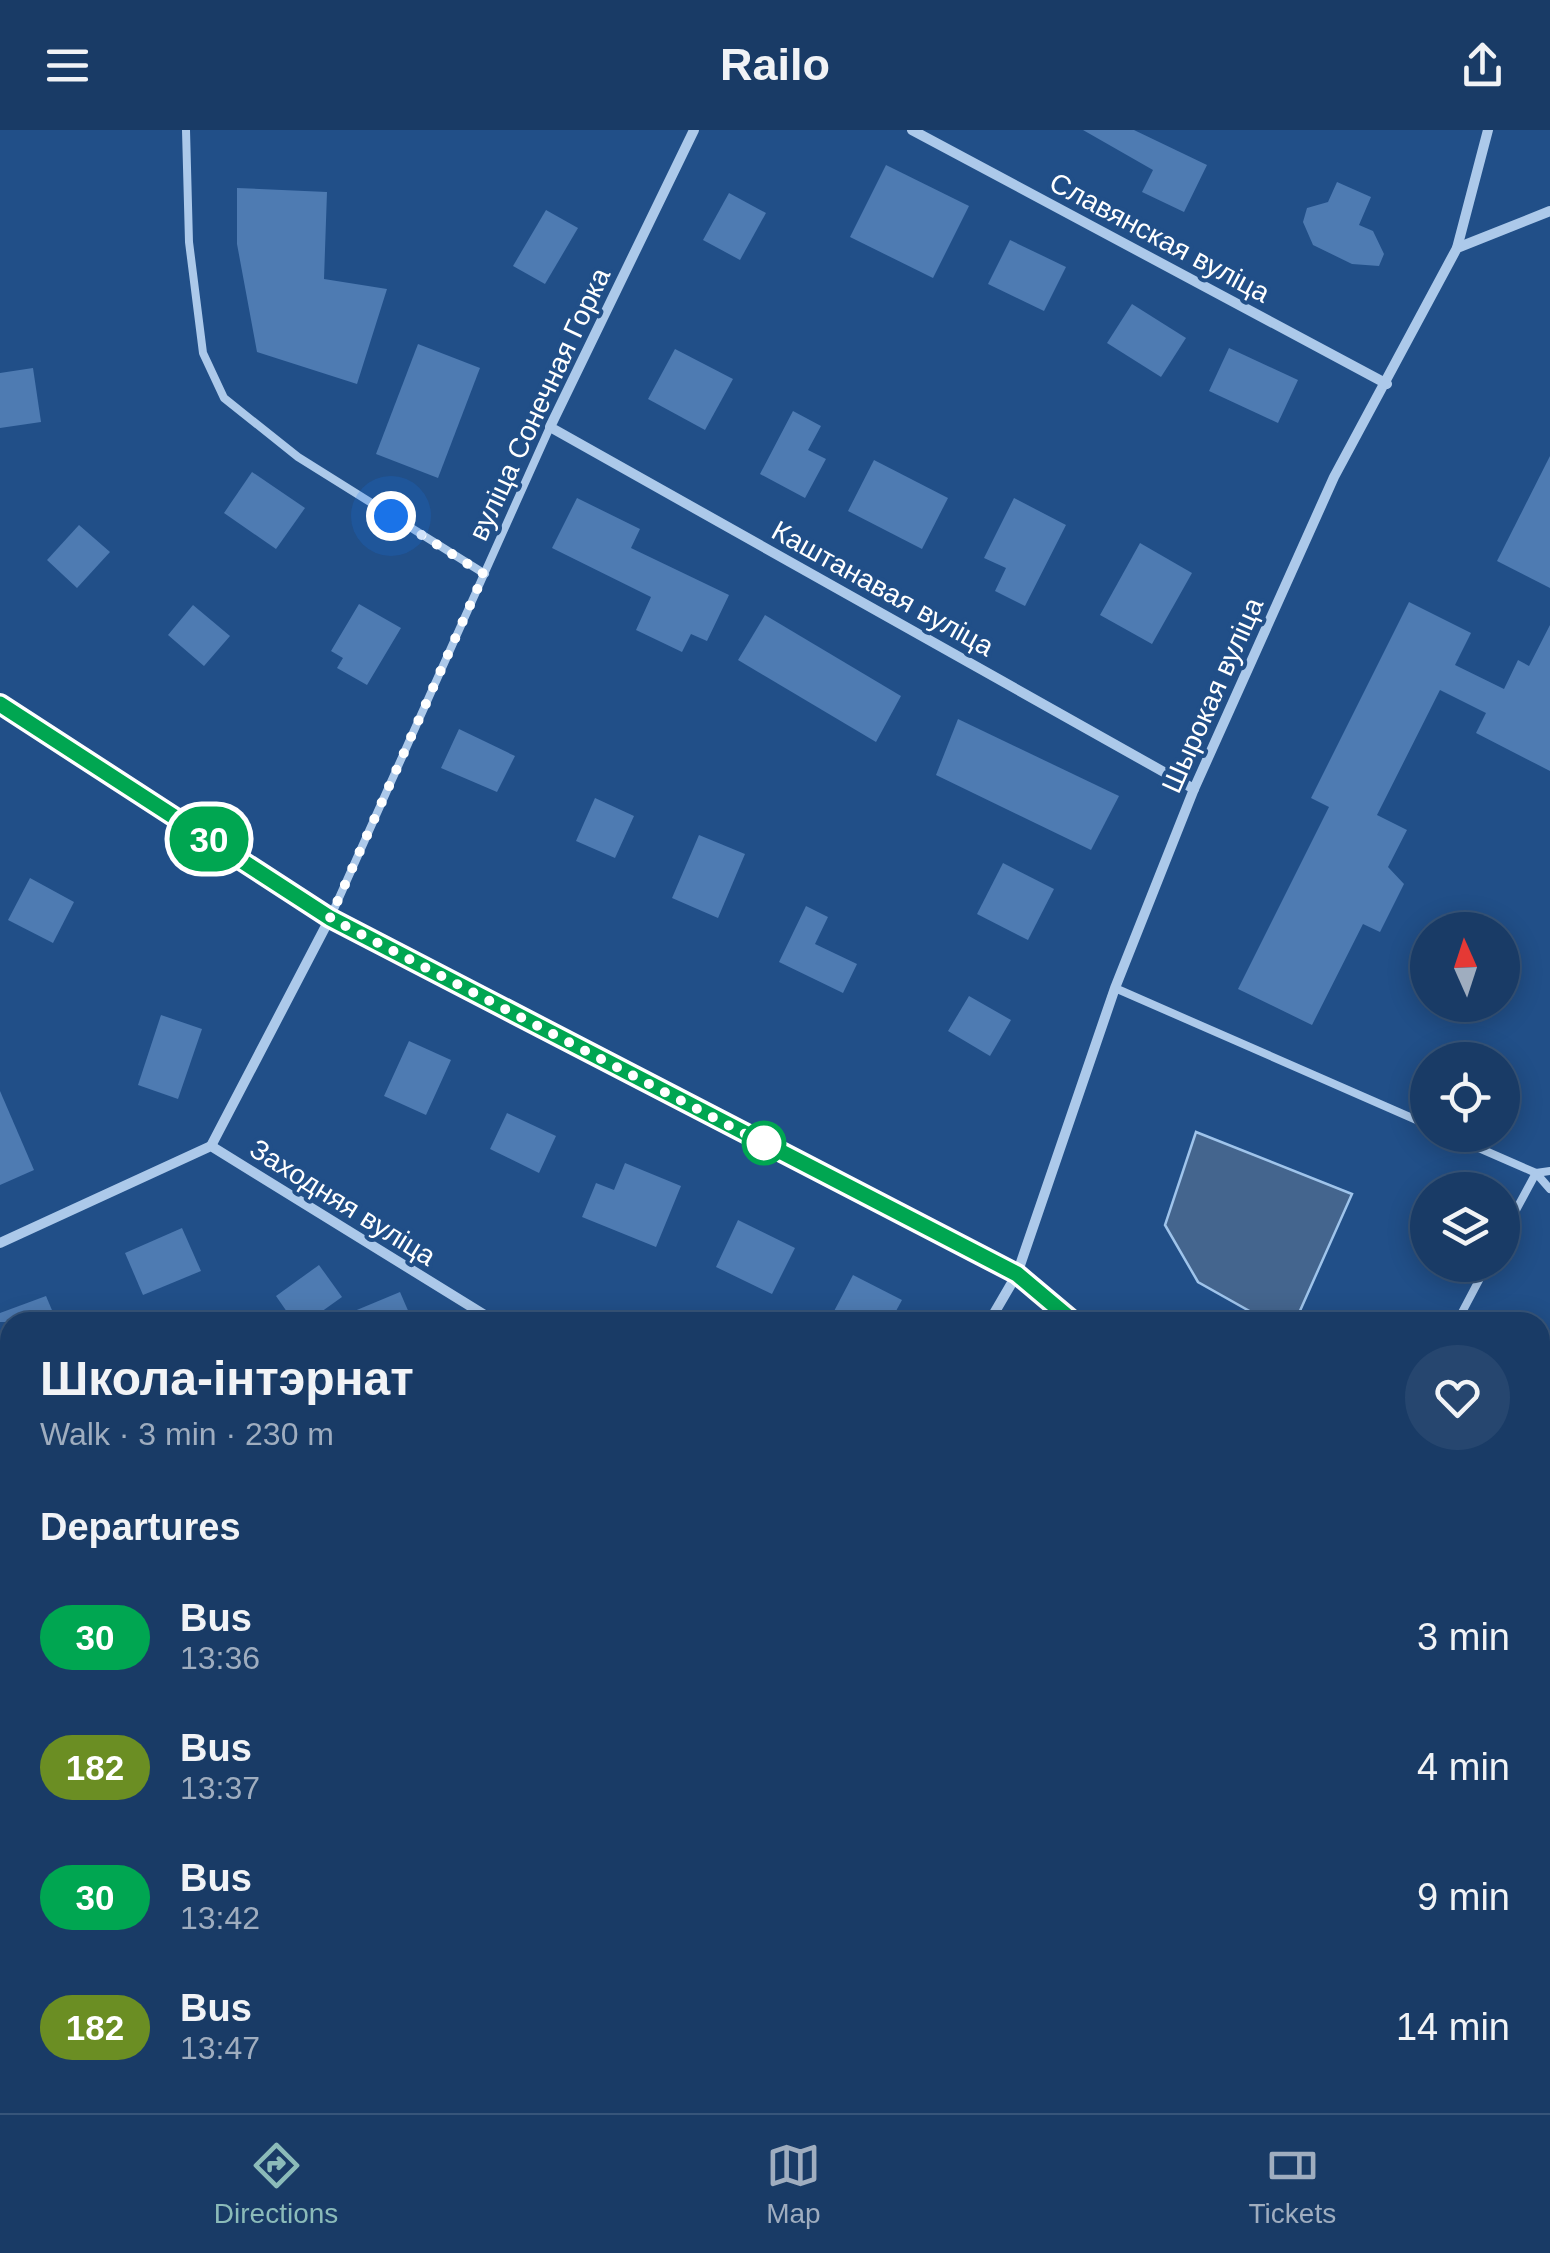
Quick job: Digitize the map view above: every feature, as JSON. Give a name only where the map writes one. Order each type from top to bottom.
[{"type":"street","name":"вуліца Сонечная Горка","points":[[550,427],[694,130]]},
{"type":"street","name":"Славянская вуліца","points":[[912,130],[1387,384]]},
{"type":"street","name":"Шырокая вуліца","points":[[995,1312],[1017,1274],[1115,988],[1194,789],[1334,477],[1387,384],[1456,248],[1488,130]]},
{"type":"street","points":[[1456,248],[1550,211]]},
{"type":"street","name":"Каштанавая вуліца","points":[[550,427],[1194,789]]},
{"type":"street","points":[[0,704],[330,918],[1017,1274],[1062,1312]]},
{"type":"street","points":[[211,1146],[330,918]]},
{"type":"street","name":"Заходняя вуліца","points":[[0,1244],[211,1146],[480,1312]]},
{"type":"lane","points":[[186,130],[189,242],[203,354],[224,398],[298,457],[484,574]]},
{"type":"lane","name":"вуліца Сонечная Горка","points":[[330,918],[550,427]]},
{"type":"lane","points":[[1115,988],[1410,1117]]},
{"type":"lane","points":[[1488,1152],[1536,1173],[1550,1189]]},
{"type":"lane","points":[[1536,1173],[1550,1171]]},
{"type":"lane","points":[[1520,1203],[1536,1173]]},
{"type":"lane","points":[[1462,1312],[1478,1282]]},
{"type":"water","points":[[1196,1132],[1352,1194],[1299,1312],[1251,1312],[1198,1282],[1165,1225]]},
{"type":"building","points":[[1083,130],[1134,130],[1207,165],[1184,212],[1142,192],[1153,170]]},
{"type":"building","points":[[886,165],[969,206],[933,278],[850,237]]},
{"type":"building","points":[[1337,182],[1371,197],[1359,225],[1373,231],[1384,254],[1379,266],[1352,264],[1313,245],[1303,222],[1307,208],[1328,202]]},
{"type":"building","points":[[237,188],[327,192],[324,279],[387,289],[357,384],[257,352],[237,244]]},
{"type":"building","points":[[729,193],[766,213],[740,260],[703,240]]},
{"type":"building","points":[[546,210],[578,228],[545,284],[513,266]]},
{"type":"building","points":[[1010,240],[1066,267],[1044,311],[988,284]]},
{"type":"building","points":[[1132,304],[1186,338],[1161,377],[1107,343]]},
{"type":"building","points":[[418,344],[480,368],[438,478],[376,454]]},
{"type":"building","points":[[1229,348],[1298,380],[1278,423],[1209,391]]},
{"type":"building","points":[[675,349],[733,379],[705,430],[648,399]]},
{"type":"building","points":[[33,368],[41,422],[0,428],[0,373]]},
{"type":"building","points":[[793,411],[821,426],[808,450],[826,459],[805,498],[760,474]]},
{"type":"building","points":[[1550,456],[1550,588],[1497,561]]},
{"type":"building","points":[[874,460],[948,498],[922,549],[848,511]]},
{"type":"building","points":[[252,472],[305,508],[276,549],[224,513]]},
{"type":"building","points":[[577,498],[640,529],[631,548],[729,595],[707,641],[691,634],[682,652],[636,630],[651,597],[552,548]]},
{"type":"building","points":[[1014,498],[1066,525],[1025,606],[995,591],[1006,568],[984,558]]},
{"type":"building","points":[[79,525],[110,552],[77,588],[47,560]]},
{"type":"building","points":[[1140,543],[1192,573],[1152,644],[1100,615]]},
{"type":"building","points":[[1409,602],[1471,633],[1455,665],[1504,689],[1518,660],[1529,666],[1550,625],[1550,771],[1476,733],[1486,713],[1440,690],[1377,815],[1407,830],[1388,867],[1404,884],[1380,932],[1363,924],[1312,1025],[1238,989],[1329,807],[1311,798]]},
{"type":"building","points":[[359,604],[401,628],[367,685],[337,668],[343,658],[331,651]]},
{"type":"building","points":[[193,605],[230,636],[204,666],[168,635]]},
{"type":"building","points":[[765,615],[901,696],[876,742],[738,660]]},
{"type":"building","points":[[958,719],[1119,796],[1091,850],[936,775]]},
{"type":"building","points":[[459,729],[515,756],[497,792],[441,768]]},
{"type":"building","points":[[595,798],[634,816],[615,858],[576,841]]},
{"type":"building","points":[[699,835],[745,854],[718,918],[672,898]]},
{"type":"building","points":[[1003,863],[1054,889],[1028,940],[977,914]]},
{"type":"building","points":[[30,878],[74,902],[53,943],[8,920]]},
{"type":"building","points":[[806,906],[828,917],[815,944],[857,964],[843,993],[779,962]]},
{"type":"building","points":[[969,996],[1011,1020],[990,1056],[948,1031]]},
{"type":"building","points":[[161,1015],[202,1029],[178,1099],[138,1085]]},
{"type":"building","points":[[409,1041],[451,1060],[426,1115],[384,1096]]},
{"type":"building","points":[[0,1091],[34,1170],[0,1185]]},
{"type":"building","points":[[507,1113],[556,1136],[539,1173],[490,1149]]},
{"type":"building","points":[[625,1163],[681,1186],[656,1247],[582,1217],[596,1183],[614,1190]]},
{"type":"building","points":[[738,1220],[795,1248],[772,1294],[716,1267]]},
{"type":"building","points":[[182,1228],[201,1271],[143,1295],[125,1253]]},
{"type":"building","points":[[319,1265],[342,1297],[321,1312],[287,1312],[276,1296]]},
{"type":"building","points":[[853,1275],[902,1300],[895,1312],[834,1312]]},
{"type":"building","points":[[400,1292],[409,1312],[352,1312]]},
{"type":"building","points":[[46,1296],[53,1312],[3,1312]]},
{"type":"bus line","name":"30","points":[[0,704],[330,918],[1017,1274],[1062,1312]]},
{"type":"route","points":[[391,516],[484,574],[330,918],[776,1150],[764,1143]]}]
